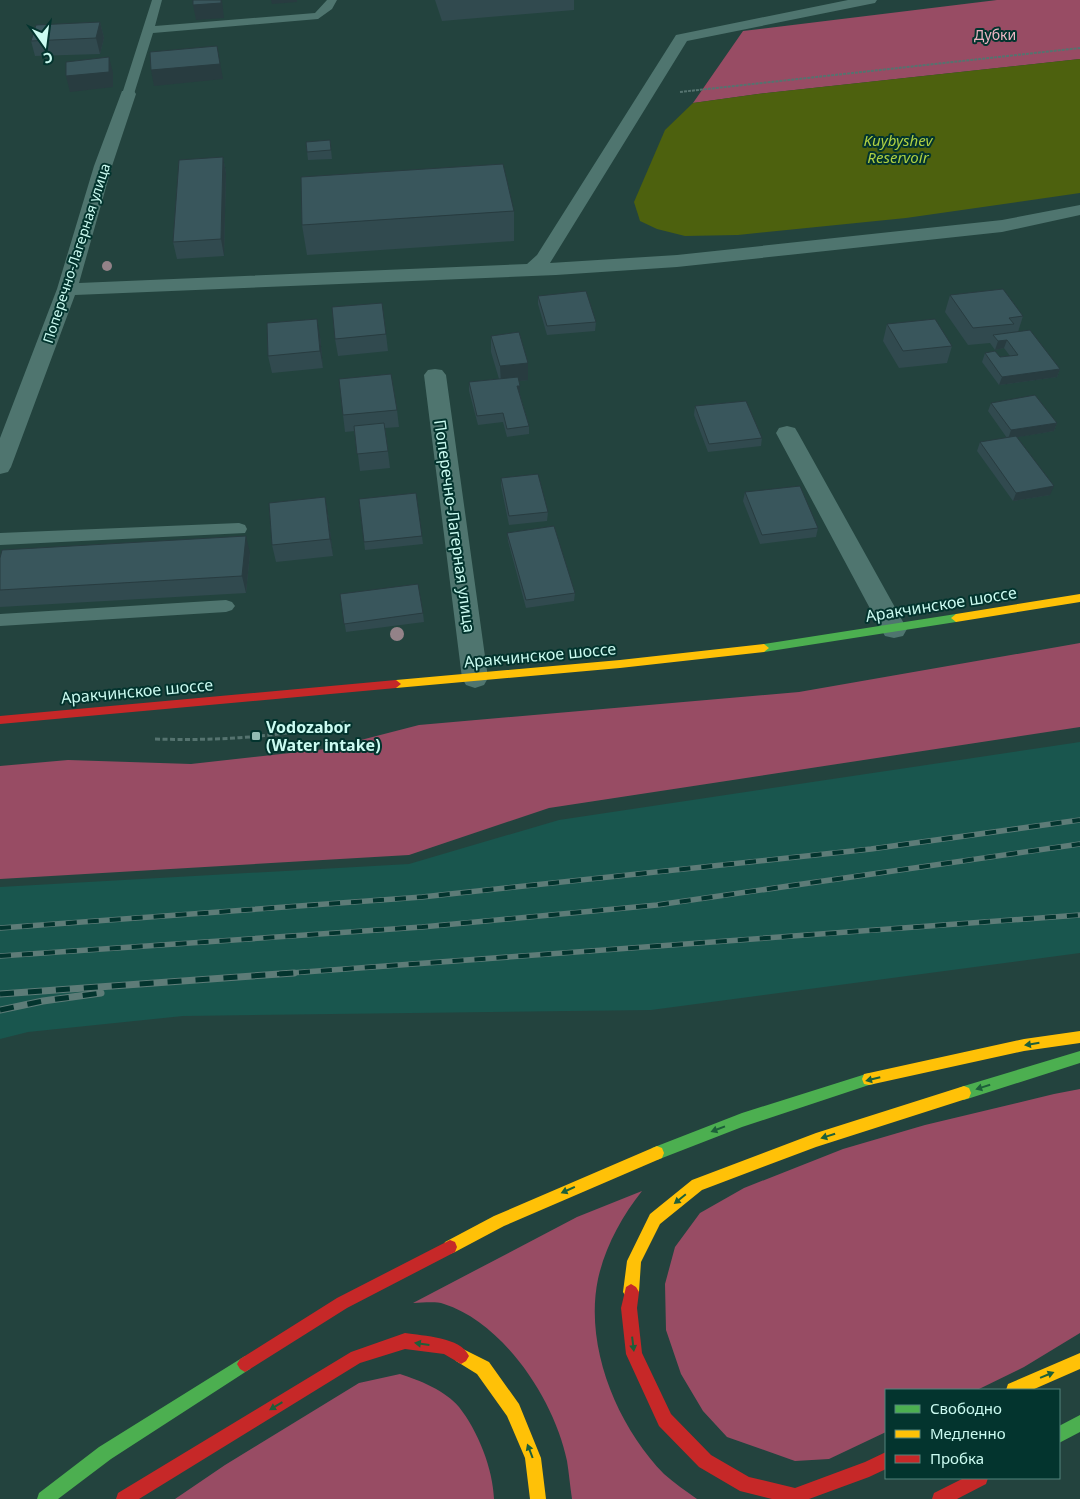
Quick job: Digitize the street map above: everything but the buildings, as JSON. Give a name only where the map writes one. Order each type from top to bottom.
[{"type":"main road","name":"Аракчинское шоссе","points":[[0,720],[475,678],[764,648],[894,629],[1080,598]]},
{"type":"main road","points":[[45,1499],[105,1453],[342,1303],[499,1221],[614,1170],[742,1120],[870,1079],[1024,1045],[1080,1037]]},
{"type":"main road","points":[[885,1461],[869,1469],[795,1496],[746,1484],[705,1461],[665,1420],[634,1354],[628,1308],[634,1261],[655,1219],[697,1185],[824,1138],[1080,1057]]},
{"type":"main road","points":[[124,1499],[356,1357],[405,1341],[446,1347],[482,1368],[513,1410],[533,1458],[538,1499]]},
{"type":"main road","points":[[1016,1389],[1080,1361]]},
{"type":"main road","points":[[1060,1434],[1080,1423]]},
{"type":"main road","points":[[940,1499],[978,1479]]},
{"type":"street","points":[[534,268],[544,259],[681,38],[870,0]]},
{"type":"street","name":"Поперечно-Лагерная улица","points":[[0,467],[67,289],[103,166],[128,94]]},
{"type":"street","points":[[67,289],[534,268],[556,269],[677,261],[1002,226],[1080,210]]},
{"type":"street","name":"Поперечно-Лагерная улица","points":[[435,375],[475,678]]},
{"type":"street","points":[[787,433],[894,629]]},
{"type":"lane","points":[[128,94],[157,0]]},
{"type":"lane","points":[[149,30],[318,16],[328,7],[332,0]]},
{"type":"lane","points":[[0,539],[239,529]]},
{"type":"lane","points":[[0,620],[226,606]]},
{"type":"path","points":[[645,96],[1080,48]]},
{"type":"shaded area","points":[[1080,742],[1080,953],[651,1010],[183,1016],[28,1032],[0,1039],[0,887],[409,864],[559,820]]},
{"type":"green space","name":"Дубки","points":[[997,0],[1080,0],[1080,59],[758,94],[693,103],[743,31]]},
{"type":"green space","points":[[1080,643],[1080,727],[549,808],[409,855],[0,879],[0,766],[68,760],[191,764],[326,749],[419,725],[799,692]]},
{"type":"green space","points":[[1080,1089],[1080,1333],[1024,1367],[979,1389],[885,1389],[885,1432],[829,1459],[795,1461],[727,1437],[703,1411],[681,1374],[666,1330],[665,1284],[675,1247],[700,1213],[744,1188],[843,1149],[925,1125]]},
{"type":"green space","points":[[642,1191],[615,1232],[601,1267],[595,1305],[600,1357],[608,1384],[619,1409],[647,1455],[664,1474],[697,1499],[572,1499],[567,1461],[561,1438],[539,1390],[524,1367],[487,1328],[466,1314],[440,1303],[413,1303],[577,1217]]},
{"type":"green space","points":[[400,1374],[440,1391],[459,1407],[472,1427],[483,1451],[491,1475],[494,1499],[175,1499],[225,1465],[359,1383]]},
{"type":"water","name":"Kuybyshev Reservoir","points":[[1080,59],[1080,193],[906,218],[738,235],[685,236],[657,229],[640,221],[634,202],[665,130],[693,103],[758,94]]},
{"type":"railway","points":[[0,928],[422,897],[871,849],[1080,820]]},
{"type":"railway","points":[[0,956],[422,927],[657,905],[1080,844]]},
{"type":"railway","points":[[277,974],[1080,915]]},
{"type":"railway","points":[[0,994],[294,973]]},
{"type":"railway","points":[[0,1010],[43,1001],[101,993]]},
{"type":"traffic: fast","points":[[764,648],[956,618]]},
{"type":"traffic: fast","points":[[964,1093],[1080,1057]]},
{"type":"traffic: fast","points":[[657,1153],[742,1120],[869,1079]]},
{"type":"traffic: fast","points":[[45,1499],[105,1453],[245,1364]]},
{"type":"traffic: fast","points":[[1060,1434],[1080,1423]]},
{"type":"traffic: slow","points":[[956,618],[1080,598]]},
{"type":"traffic: slow","points":[[396,684],[620,664],[764,648]]},
{"type":"traffic: slow","points":[[869,1079],[1024,1045],[1080,1037]]},
{"type":"traffic: slow","points":[[631,1292],[634,1261],[655,1219],[697,1185],[816,1140],[964,1093]]},
{"type":"traffic: slow","points":[[450,1247],[499,1221],[657,1153]]},
{"type":"traffic: slow","points":[[461,1356],[483,1368],[513,1410],[533,1458],[538,1499]]},
{"type":"traffic: slow","points":[[1016,1389],[1080,1361]]},
{"type":"traffic: jam","points":[[0,720],[396,684]]},
{"type":"traffic: jam","points":[[245,1364],[342,1303],[450,1247]]},
{"type":"traffic: jam","points":[[631,1292],[629,1308],[634,1354],[665,1420],[705,1461],[746,1485],[795,1496],[869,1469],[885,1461]]},
{"type":"traffic: jam","points":[[124,1499],[356,1357],[405,1341],[446,1347],[461,1356]]},
{"type":"traffic: jam","points":[[940,1499],[978,1479]]},
{"type":"place","name":"Vodozabor (Water intake)","points":[[256,736]]}]
